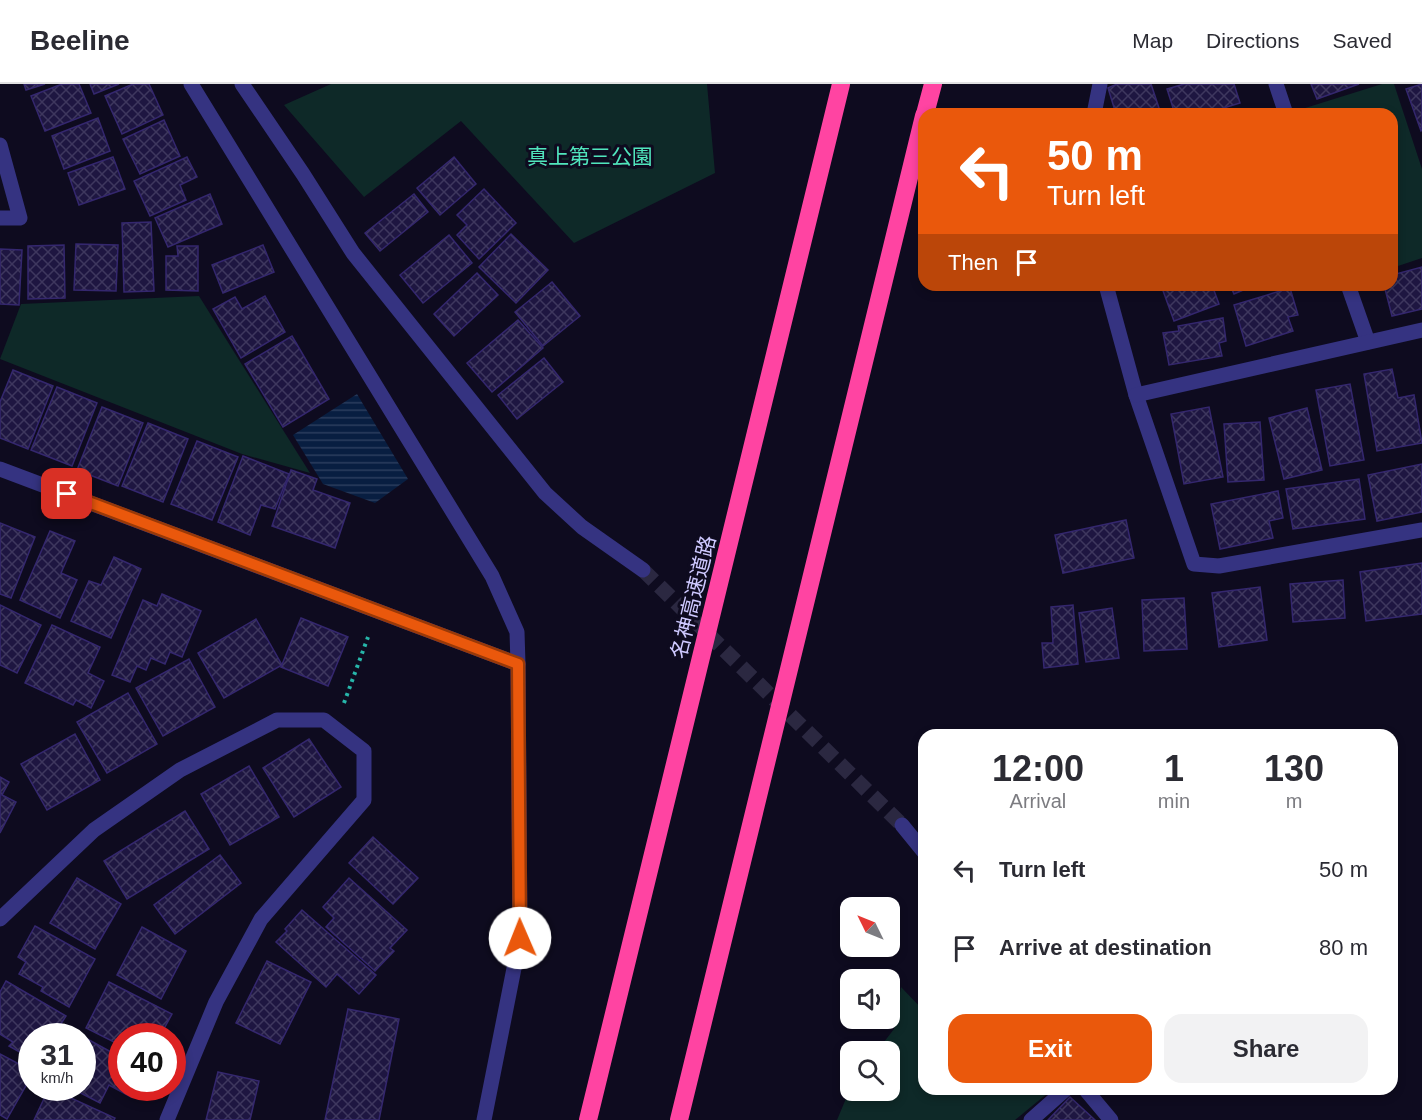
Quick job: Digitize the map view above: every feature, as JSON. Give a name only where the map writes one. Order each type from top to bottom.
[{"type":"highway","name":"名神高速道路","points":[[588,1120],[841,84]]},
{"type":"highway","points":[[926,108],[933,84]]},
{"type":"highway","points":[[679,1120],[918,140]]},
{"type":"street","points":[[191,84],[492,576],[517,632],[520,938],[484,1120]]},
{"type":"street","points":[[242,84],[353,253],[545,493],[582,527],[643,570]]},
{"type":"street","points":[[1096,108],[1100,84]]},
{"type":"street","points":[[1275,84],[1284,108]]},
{"type":"street","points":[[0,145],[20,218],[0,218]]},
{"type":"street","points":[[1108,291],[1136,395],[1194,564],[1219,566],[1422,530]]},
{"type":"street","points":[[1350,291],[1368,342]]},
{"type":"street","points":[[1136,395],[1422,330]]},
{"type":"street","points":[[0,469],[518,664]]},
{"type":"street","points":[[0,919],[94,830],[180,770],[277,720],[324,720],[364,751],[364,800],[261,919],[216,1002],[167,1120]]},
{"type":"street","points":[[902,825],[918,845]]},
{"type":"street","points":[[1031,1120],[1059,1095]]},
{"type":"street","points":[[1090,1095],[1111,1120]]},
{"type":"path","points":[[335,729],[377,611]]},
{"type":"green space","name":"真上第三公園","points":[[331,84],[707,84],[715,173],[574,243],[461,121],[364,197],[284,105]]},
{"type":"green space","points":[[1382,84],[1394,84],[1422,169],[1422,258],[1398,266],[1398,108],[1305,108]]},
{"type":"green space","points":[[199,296],[310,473],[242,454],[0,359],[21,304]]},
{"type":"green space","points":[[901,987],[918,1005],[918,1095],[1045,1095],[1015,1120],[837,1120],[845,1101],[900,1101],[900,1041],[885,1041],[894,1029],[900,1029]]},
{"type":"water","points":[[357,394],[408,479],[375,503],[323,484],[293,435]]},
{"type":"building","points":[[24,84],[45,84],[26,90]]},
{"type":"building","points":[[62,84],[79,84],[91,113],[45,131],[31,96]]},
{"type":"building","points":[[90,84],[119,84],[94,94]]},
{"type":"building","points":[[133,84],[149,84],[163,115],[122,134],[105,96]]},
{"type":"building","points":[[1117,84],[1151,84],[1159,108],[1114,108],[1108,88]]},
{"type":"building","points":[[1184,84],[1234,84],[1240,103],[1224,108],[1173,108],[1167,89]]},
{"type":"building","points":[[1311,84],[1359,84],[1317,99]]},
{"type":"building","points":[[1422,84],[1422,130],[1421,131],[1406,89]]},
{"type":"building","points":[[98,118],[110,151],[64,169],[52,136]]},
{"type":"building","points":[[164,120],[180,156],[140,174],[123,139]]},
{"type":"building","points":[[113,157],[125,189],[79,205],[68,173]]},
{"type":"building","points":[[187,157],[197,177],[180,185],[186,200],[150,216],[134,181]]},
{"type":"building","points":[[454,157],[476,184],[440,215],[417,188]]},
{"type":"building","points":[[484,189],[516,223],[479,259],[457,235],[467,225],[457,215]]},
{"type":"building","points":[[210,194],[222,224],[168,247],[155,218]]},
{"type":"building","points":[[414,194],[428,212],[380,251],[365,233]]},
{"type":"building","points":[[151,222],[154,291],[124,292],[122,223]]},
{"type":"building","points":[[511,234],[548,270],[516,303],[479,267]]},
{"type":"building","points":[[449,235],[472,263],[423,303],[400,275]]},
{"type":"building","points":[[76,244],[118,245],[116,291],[74,290]]},
{"type":"building","points":[[64,245],[65,298],[28,299],[28,246]]},
{"type":"building","points":[[263,245],[274,272],[223,293],[212,265]]},
{"type":"building","points":[[177,246],[198,246],[198,291],[166,290],[166,256],[178,256]]},
{"type":"building","points":[[0,249],[22,250],[19,305],[0,304]]},
{"type":"building","points":[[1422,267],[1422,309],[1392,316],[1386,291],[1398,291],[1398,273]]},
{"type":"building","points":[[477,273],[498,295],[454,336],[434,314]]},
{"type":"building","points":[[552,282],[580,316],[543,346],[515,312]]},
{"type":"building","points":[[1163,291],[1214,291],[1219,304],[1174,321]]},
{"type":"building","points":[[1280,291],[1291,291],[1298,315],[1288,317],[1293,331],[1246,346],[1234,305]]},
{"type":"building","points":[[265,296],[285,332],[241,358],[213,309],[235,297],[242,309]]},
{"type":"building","points":[[1223,318],[1226,341],[1219,343],[1222,356],[1169,365],[1163,333],[1179,331],[1178,326]]},
{"type":"building","points":[[518,320],[543,348],[492,392],[467,363]]},
{"type":"building","points":[[292,336],[329,399],[283,427],[245,364]]},
{"type":"building","points":[[544,358],[563,382],[517,419],[498,395]]},
{"type":"building","points":[[1392,369],[1398,398],[1414,395],[1422,443],[1377,451],[1364,374]]},
{"type":"building","points":[[13,370],[53,386],[28,449],[0,438],[0,402]]},
{"type":"building","points":[[1350,384],[1364,460],[1330,466],[1316,390]]},
{"type":"building","points":[[57,387],[97,403],[72,466],[31,450]]},
{"type":"building","points":[[102,407],[143,423],[118,486],[77,470]]},
{"type":"building","points":[[1209,407],[1223,477],[1184,484],[1171,414]]},
{"type":"building","points":[[1307,408],[1322,470],[1284,479],[1269,418]]},
{"type":"building","points":[[1260,422],[1264,480],[1228,482],[1224,424]]},
{"type":"building","points":[[148,423],[188,439],[163,502],[122,486]]},
{"type":"building","points":[[197,441],[238,457],[212,520],[171,504]]},
{"type":"building","points":[[243,456],[289,474],[275,509],[261,505],[250,535],[218,522]]},
{"type":"building","points":[[1422,464],[1422,512],[1377,521],[1368,475]]},
{"type":"building","points":[[291,470],[317,479],[313,490],[350,503],[335,548],[272,526]]},
{"type":"building","points":[[1359,479],[1365,519],[1293,529],[1286,489]]},
{"type":"building","points":[[1278,491],[1283,518],[1269,521],[1273,538],[1220,549],[1211,504]]},
{"type":"building","points":[[1126,520],[1134,558],[1063,573],[1055,535]]},
{"type":"building","points":[[0,523],[35,537],[11,598],[0,594]]},
{"type":"building","points":[[50,531],[75,541],[61,573],[77,580],[60,618],[20,600]]},
{"type":"building","points":[[114,557],[141,569],[111,638],[71,621],[89,581],[101,585]]},
{"type":"building","points":[[1422,563],[1422,614],[1366,621],[1360,572]]},
{"type":"building","points":[[1343,580],[1345,618],[1293,622],[1290,584]]},
{"type":"building","points":[[1260,587],[1267,640],[1219,647],[1212,593]]},
{"type":"building","points":[[162,594],[201,611],[182,657],[170,652],[165,664],[151,658],[146,670],[137,666],[130,682],[112,675],[143,600],[157,606]]},
{"type":"building","points":[[1184,598],[1187,649],[1144,651],[1142,600]]},
{"type":"building","points":[[0,605],[41,625],[17,673],[0,665]]},
{"type":"building","points":[[1073,605],[1078,664],[1044,668],[1042,643],[1053,643],[1051,607]]},
{"type":"building","points":[[1112,608],[1119,658],[1086,662],[1079,613]]},
{"type":"building","points":[[301,618],[348,637],[328,686],[281,667]]},
{"type":"building","points":[[256,619],[282,665],[224,698],[198,653]]},
{"type":"building","points":[[52,625],[100,647],[88,673],[104,681],[91,708],[76,700],[73,705],[25,683]]},
{"type":"building","points":[[189,659],[215,707],[163,736],[136,688]]},
{"type":"building","points":[[128,693],[157,744],[107,773],[77,722]]},
{"type":"building","points":[[75,734],[100,780],[47,810],[21,764]]},
{"type":"building","points":[[309,739],[341,787],[294,817],[263,768]]},
{"type":"building","points":[[249,766],[279,817],[230,845],[201,794]]},
{"type":"building","points":[[0,777],[9,782],[2,795],[16,802],[0,833]]},
{"type":"building","points":[[185,811],[209,849],[127,899],[104,861]]},
{"type":"building","points":[[373,837],[418,878],[393,904],[349,863]]},
{"type":"building","points":[[220,855],[241,883],[175,934],[154,905]]},
{"type":"building","points":[[77,878],[121,904],[95,949],[50,923]]},
{"type":"building","points":[[349,878],[407,930],[390,948],[394,951],[375,971],[326,927],[334,918],[323,907]]},
{"type":"building","points":[[302,910],[376,975],[359,994],[337,974],[326,987],[276,942]]},
{"type":"building","points":[[35,926],[95,959],[69,1007],[41,991],[43,987],[19,974],[26,962],[18,957]]},
{"type":"building","points":[[142,927],[186,951],[161,999],[117,975]]},
{"type":"building","points":[[267,961],[311,982],[280,1044],[236,1023]]},
{"type":"building","points":[[6,981],[66,1016],[61,1023],[18,1023],[18,1051],[9,1046],[13,1042],[0,1034],[0,992]]},
{"type":"building","points":[[109,982],[172,1014],[167,1023],[108,1023],[108,1039],[96,1033],[96,1023],[88,1023]]},
{"type":"building","points":[[348,1009],[399,1019],[379,1120],[325,1120]]},
{"type":"building","points":[[96,1044],[108,1050],[108,1087],[100,1103],[96,1101]]},
{"type":"building","points":[[0,1054],[18,1064],[18,1100],[7,1119],[0,1115]]},
{"type":"building","points":[[218,1072],[259,1081],[250,1120],[206,1120]]},
{"type":"building","points":[[1070,1097],[1095,1120],[1048,1120]]},
{"type":"building","points":[[43,1101],[78,1101],[115,1118],[114,1120],[34,1120]]},
{"type":"tunnel","points":[[643,570],[902,825]]},
{"type":"route","points":[[67,494],[518,664],[520,938]]}]
